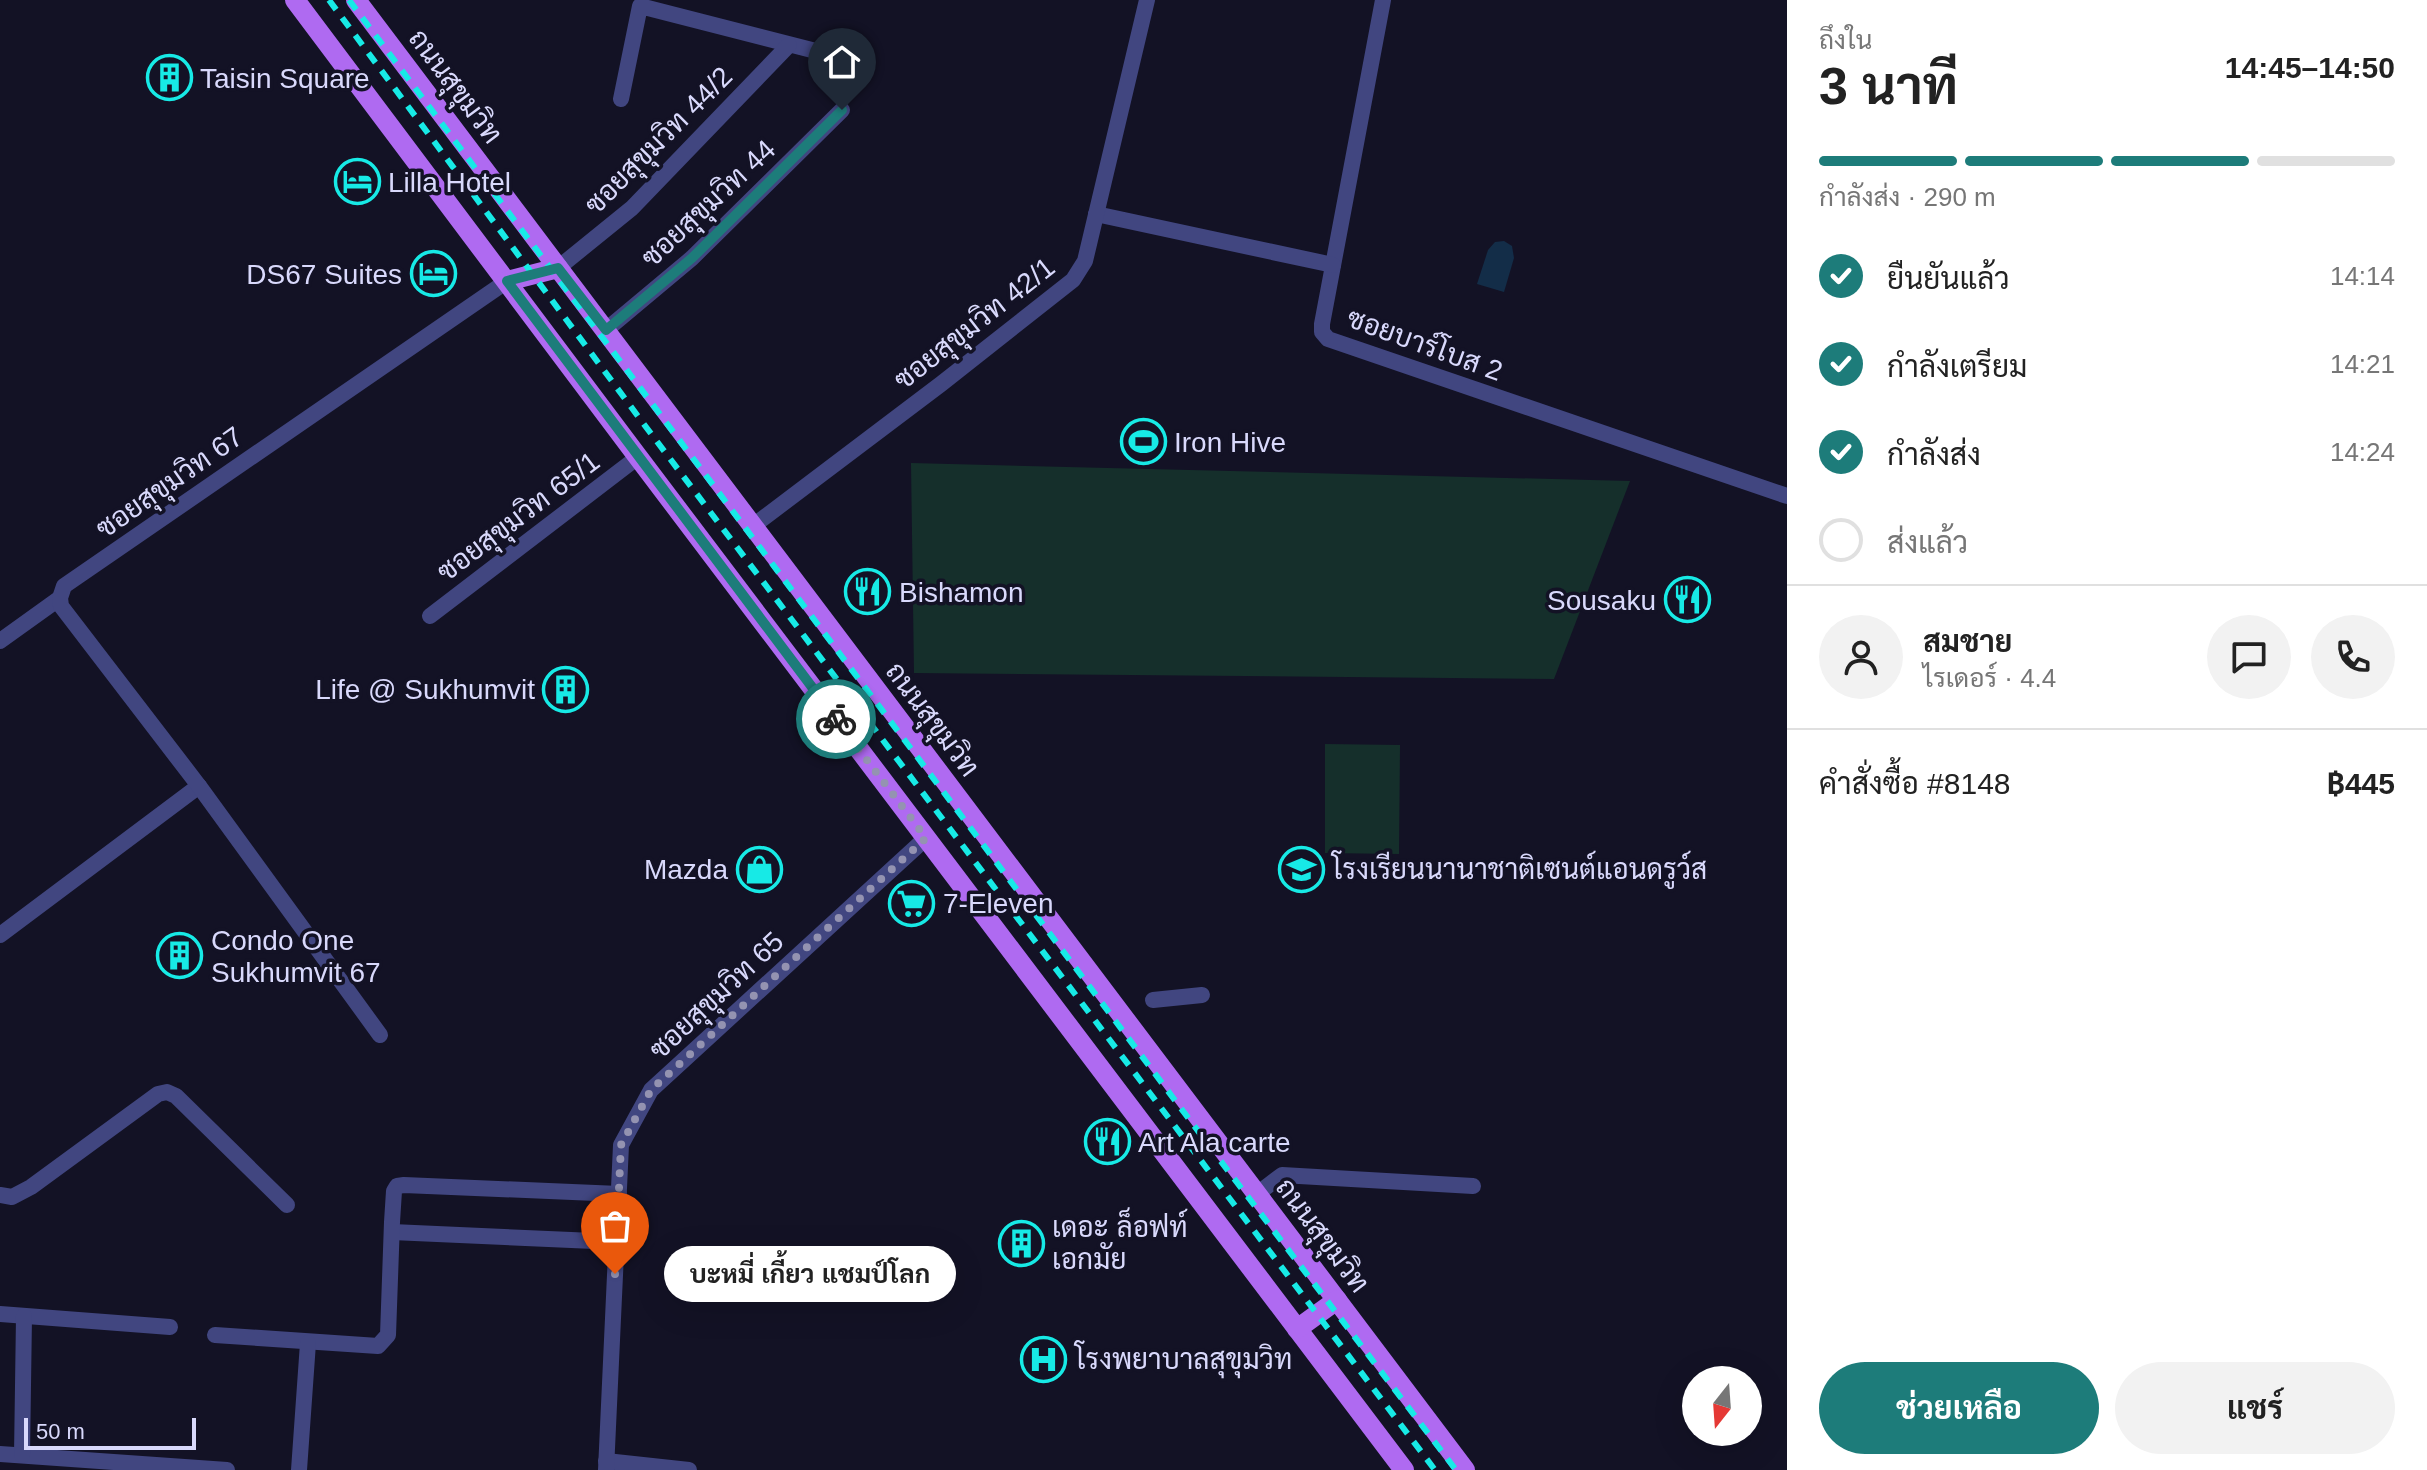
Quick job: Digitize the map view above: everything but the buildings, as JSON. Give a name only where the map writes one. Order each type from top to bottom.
[{"type":"main road","points":[[295,0],[1404,1470]]},
{"type":"main road","name":"ถนนสุขุมวิท","points":[[356,0],[1465,1470]]},
{"type":"main road","points":[[507,281],[558,268]]},
{"type":"main road","points":[[1297,1329],[1337,1300]]},
{"type":"street","name":"ซอยสุขุมวิท 42/1","points":[[753,526],[1073,280],[1085,261],[1147,0]]},
{"type":"street","name":"ซอยบาร์โบส 2","points":[[1383,0],[1322,332],[1328,339],[1787,496]]},
{"type":"street","points":[[621,99],[640,6],[851,60]]},
{"type":"street","name":"ซอยสุขุมวิท 44/2","points":[[558,268],[632,208],[789,45]]},
{"type":"street","name":"ซอยสุขุมวิท 44","points":[[606,330],[692,258],[842,110]]},
{"type":"street","points":[[1096,214],[1333,265]]},
{"type":"street","name":"ซอยสุขุมวิท 67","points":[[0,641],[60,598],[64,586],[507,281]]},
{"type":"street","name":"ซอยสุขุมวิท 65/1","points":[[430,616],[638,457]]},
{"type":"street","points":[[60,598],[61,606],[199,786],[380,1035]]},
{"type":"street","points":[[0,935],[199,786]]},
{"type":"street","name":"ซอยสุขุมวิท 65","points":[[606,1466],[621,1145],[651,1090],[926,838]]},
{"type":"street","points":[[1153,1000],[1202,995]]},
{"type":"street","points":[[0,1195],[12,1197],[31,1187],[126,1116],[158,1094],[167,1092],[176,1096],[287,1205]]},
{"type":"street","points":[[1257,1194],[1282,1175],[1473,1186]]},
{"type":"street","points":[[215,1335],[378,1346],[384,1342],[388,1335],[394,1191],[397,1186],[619,1194]]},
{"type":"street","points":[[392,1232],[617,1242]]},
{"type":"street","points":[[0,1314],[170,1327]]},
{"type":"street","points":[[22,1455],[24,1316]]},
{"type":"street","points":[[299,1470],[308,1343]]},
{"type":"street","points":[[0,1454],[227,1470]]},
{"type":"street","points":[[606,1466],[689,1470]]},
{"type":"green space","points":[[911,463],[1630,481],[1554,679],[914,673]]},
{"type":"green space","points":[[1325,744],[1400,745],[1399,854],[1325,853]]},
{"type":"water","points":[[1504,241],[1512,246],[1514,258],[1504,292],[1477,284],[1488,250],[1495,242]]},
{"type":"railway","points":[[329,0],[646,427],[1435,1470]]},
{"type":"railway","points":[[349,0],[1456,1470]]},
{"type":"way so far","points":[[615,1274],[621,1145],[651,1090],[926,838],[836,719]]},
{"type":"place","name":"Taisin Square","points":[[169,78]]},
{"type":"place","name":"Lilla Hotel","points":[[357,182]]},
{"type":"place","name":"DS67 Suites","points":[[433,274]]},
{"type":"place","name":"Iron Hive","points":[[1143,442]]},
{"type":"place","name":"Bishamon","points":[[868,592]]},
{"type":"place","name":"Sousaku","points":[[1687,600]]},
{"type":"place","name":"Life @ Sukhumvit","points":[[566,689]]},
{"type":"place","name":"Mazda","points":[[759,869]]},
{"type":"place","name":"โรงเรียนนานาชาติเซนต์แอนดรูว์ส","points":[[1301,869]]},
{"type":"place","name":"7-Eleven","points":[[912,903]]},
{"type":"place","name":"Condo One Sukhumvit 67","points":[[180,956]]},
{"type":"place","name":"Art Ala carte","points":[[1107,1142]]},
{"type":"place","name":"เดอะ ล็อฟท์ เอกมัย","points":[[1021,1243]]},
{"type":"place","name":"บะหมี่ เกี้ยว แชมป์โลก","points":[[615,1274]]},
{"type":"place","name":"โรงพยาบาลสุขุมวิท","points":[[1044,1359]]},
{"type":"route","points":[[836,719],[507,281],[558,268],[606,330],[692,258],[842,110]]}]
